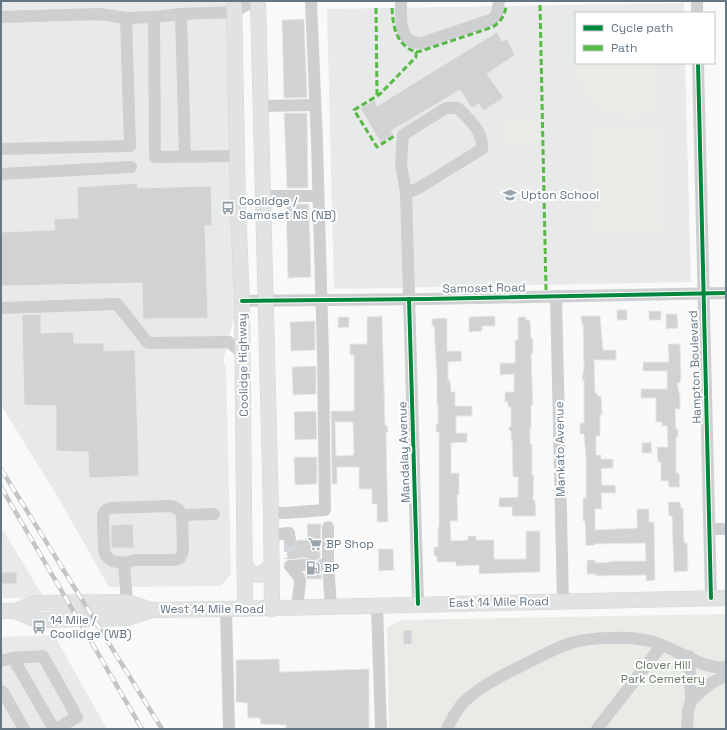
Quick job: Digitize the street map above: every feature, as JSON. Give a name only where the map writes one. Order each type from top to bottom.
[{"type":"main road","name":"Coolidge Highway","points":[[258,1],[266,352],[272,535],[272,609]]},
{"type":"main road","name":"Coolidge Highway","points":[[234,7],[239,241],[242,301],[245,609]]},
{"type":"main road","points":[[237,156],[262,156]]},
{"type":"main road","points":[[242,353],[248,342],[261,345],[266,352]]},
{"type":"main road","points":[[244,562],[250,573],[259,575],[272,566]]},
{"type":"main road","name":"East 14 Mile Road","points":[[272,609],[418,604],[726,598]]},
{"type":"main road","name":"West 14 Mile Road","points":[[8,611],[36,603],[127,602],[152,610]]},
{"type":"main road","name":"West 14 Mile Road","points":[[8,611],[37,620],[128,618],[152,610],[272,609]]},
{"type":"street","points":[[1,17],[99,14],[126,18],[154,17],[234,7],[253,1]]},
{"type":"street","points":[[271,512],[284,513],[325,510],[321,300],[311,1]]},
{"type":"street","points":[[401,1],[403,32],[409,40],[416,43],[422,43],[493,19],[497,14],[499,1]]},
{"type":"street","points":[[697,1],[697,12]]},
{"type":"street","points":[[181,14],[185,157]]},
{"type":"street","points":[[154,17],[155,157],[237,156]]},
{"type":"street","points":[[1,149],[130,146],[126,18]]},
{"type":"street","name":"Hampton Boulevard","points":[[698,64],[711,598]]},
{"type":"street","points":[[260,106],[315,106]]},
{"type":"street","name":"Mandalay Avenue","points":[[406,193],[418,188],[482,149],[482,140],[479,132],[458,108],[446,108],[404,135],[401,164],[406,193],[418,604]]},
{"type":"street","points":[[1,174],[131,167]]},
{"type":"street","points":[[263,196],[318,196]]},
{"type":"street","name":"Samoset Road","points":[[242,301],[726,293]]},
{"type":"street","name":"Mankato Avenue","points":[[556,296],[564,601]]},
{"type":"street","points":[[1,308],[117,304],[148,343],[229,342],[242,353]]},
{"type":"street","points":[[172,506],[179,510],[182,515],[183,551],[180,558],[175,560],[135,560],[124,563],[112,561],[106,556],[104,551],[103,513],[106,510],[110,508],[172,506]]},
{"type":"street","points":[[182,515],[214,514]]},
{"type":"street","points":[[328,526],[325,564],[331,607]]},
{"type":"street","points":[[710,529],[726,529]]},
{"type":"street","points":[[272,535],[289,533],[290,540]]},
{"type":"street","points":[[290,562],[299,577],[296,608]]},
{"type":"street","points":[[272,566],[290,562],[303,565]]},
{"type":"street","points":[[124,563],[127,602]]},
{"type":"street","points":[[377,606],[381,729]]},
{"type":"street","points":[[226,609],[229,729]]},
{"type":"street","points":[[448,729],[463,704],[479,690],[513,670],[550,652],[571,643],[590,640],[627,638],[650,641],[689,656],[723,672],[691,701]]},
{"type":"street","points":[[597,729],[662,646]]},
{"type":"street","points":[[1,661],[13,658],[43,656],[78,717],[55,729],[13,658]]},
{"type":"street","points":[[687,729],[688,711],[691,701],[689,656]]},
{"type":"street","points":[[1,692],[3,692],[24,729]]},
{"type":"shaded area","points":[[1,1],[227,1],[235,313],[223,361],[226,366],[231,574],[221,586],[109,587],[59,499],[1,405]]},
{"type":"shaded area","name":"Upton School","points":[[684,3],[684,12],[575,12],[575,64],[685,64],[691,282],[334,289],[327,9]]},
{"type":"shaded area","points":[[1,527],[44,598],[1,598]]},
{"type":"shaded area","points":[[54,635],[107,729],[1,729],[1,637]]},
{"type":"green space","points":[[577,64],[655,64],[654,114],[628,118],[598,109],[579,83]]},
{"type":"green space","points":[[538,121],[538,147],[503,147],[503,122]]},
{"type":"green space","points":[[660,124],[661,233],[595,233],[594,125]]},
{"type":"green space","name":"Clover Hill Park Cemetery","points":[[726,614],[726,729],[389,729],[387,628],[401,620]]},
{"type":"building","points":[[304,19],[307,96],[306,98],[284,98],[282,20]]},
{"type":"building","points":[[497,32],[502,41],[507,39],[515,55],[487,74],[504,98],[483,111],[479,104],[472,108],[460,90],[391,131],[394,135],[381,143],[360,108],[375,100],[377,106]]},
{"type":"building","points":[[284,113],[307,113],[308,188],[287,188]]},
{"type":"building","points":[[137,183],[138,188],[211,186],[212,226],[205,226],[208,318],[143,319],[142,283],[1,286],[1,232],[55,230],[54,219],[78,218],[77,187]]},
{"type":"building","points":[[286,204],[309,204],[311,277],[288,278]]},
{"type":"building","points":[[617,310],[627,310],[627,320],[617,320]]},
{"type":"building","points":[[649,311],[661,311],[661,320],[649,320]]},
{"type":"building","points":[[41,314],[41,333],[73,332],[74,343],[104,343],[104,351],[135,350],[139,476],[89,478],[88,452],[56,451],[56,406],[24,405],[22,315]]},
{"type":"building","points":[[666,314],[677,314],[678,328],[666,329]]},
{"type":"building","points":[[382,316],[385,425],[387,425],[388,432],[386,433],[388,522],[377,522],[377,504],[372,504],[372,489],[359,489],[359,467],[337,467],[337,484],[332,484],[331,411],[354,411],[354,355],[350,355],[350,344],[367,344],[367,317]],"holes":[[[335,422],[353,422],[354,455],[336,456]]]},
{"type":"building","points":[[495,316],[495,326],[482,326],[482,331],[469,332],[469,317]]},
{"type":"building","points":[[581,316],[600,316],[603,350],[616,350],[616,360],[594,360],[595,393],[597,393],[598,396],[601,396],[602,415],[600,415],[600,436],[596,436],[596,455],[601,455],[601,459],[613,459],[613,468],[601,469],[602,485],[615,485],[616,493],[601,493],[602,509],[595,509],[595,530],[637,528],[637,509],[649,509],[649,522],[654,522],[655,580],[646,581],[646,575],[595,576],[596,574],[587,574],[587,560],[595,560],[595,563],[612,561],[646,561],[645,543],[595,544],[586,546],[585,521],[583,521],[583,498],[586,498],[586,458],[584,434],[580,434],[580,423],[584,423],[584,380],[582,380],[584,367],[583,324]]},
{"type":"building","points":[[338,317],[349,317],[349,327],[338,328]]},
{"type":"building","points":[[518,317],[526,317],[526,320],[530,320],[531,339],[533,339],[533,354],[531,354],[533,405],[531,405],[530,444],[532,444],[532,475],[534,475],[533,500],[535,500],[536,516],[512,516],[512,507],[499,507],[499,498],[518,497],[518,477],[513,477],[512,439],[511,431],[508,429],[511,426],[511,407],[508,407],[508,402],[505,402],[505,392],[514,392],[514,374],[500,375],[500,363],[515,363],[515,340],[518,340]]},
{"type":"building","points":[[447,318],[447,351],[461,351],[462,361],[448,362],[448,380],[450,380],[451,392],[455,392],[455,406],[472,406],[472,416],[456,416],[456,433],[467,433],[467,442],[451,443],[451,473],[459,473],[459,495],[457,495],[458,521],[450,521],[451,541],[468,540],[468,536],[476,536],[476,540],[494,540],[494,559],[526,559],[526,531],[540,531],[540,572],[479,574],[479,565],[456,566],[456,562],[437,562],[437,556],[434,556],[434,547],[438,547],[439,527],[439,432],[436,432],[436,424],[438,424],[438,405],[434,326],[432,326],[432,319]]},
{"type":"building","points":[[315,321],[315,350],[291,351],[290,322]]},
{"type":"building","points":[[668,344],[680,344],[681,376],[680,383],[677,383],[680,396],[680,409],[675,409],[676,429],[678,429],[678,437],[676,437],[676,473],[679,473],[680,487],[669,487],[668,481],[661,481],[661,462],[658,462],[657,447],[668,447],[667,426],[662,426],[662,422],[656,422],[656,398],[641,398],[641,389],[667,389],[667,371],[643,371],[643,362],[669,362]]},
{"type":"building","points":[[316,366],[316,394],[293,395],[292,367]]},
{"type":"building","points":[[316,411],[317,439],[295,440],[294,412]]},
{"type":"building","points":[[651,442],[652,453],[642,453],[642,443]]},
{"type":"building","points":[[294,457],[317,457],[317,484],[295,485]]},
{"type":"building","points":[[668,502],[680,502],[681,508],[683,508],[684,543],[687,543],[688,571],[674,572],[672,516],[669,516]]},
{"type":"building","points":[[133,524],[134,548],[111,548],[111,525]]},
{"type":"building","points":[[307,524],[321,524],[320,558],[317,560],[315,566],[316,570],[321,572],[322,579],[307,579],[305,572],[310,569],[310,565],[307,558],[287,559],[287,547],[294,546],[297,540],[308,540]]},
{"type":"building","points":[[378,549],[393,549],[394,570],[379,571]]},
{"type":"building","points":[[1,572],[17,572],[17,584],[1,584]]},
{"type":"building","points":[[403,630],[412,630],[412,644],[403,645]]},
{"type":"building","points":[[279,659],[280,672],[369,669],[369,729],[286,729],[286,725],[261,724],[260,718],[248,718],[247,703],[236,702],[236,660]]},
{"type":"tunnel","points":[[290,540],[290,559]]},
{"type":"tunnel","points":[[303,565],[322,565]]},
{"type":"railway","points":[[1,469],[162,729]]},
{"type":"railway","points":[[1,487],[142,729]]},
{"type":"marked path","points":[[416,52],[493,27],[502,18],[506,5]]},
{"type":"marked path","points":[[540,5],[546,290]]},
{"type":"marked path","points":[[376,8],[377,95]]},
{"type":"marked path","points":[[392,8],[393,22],[397,34],[404,45],[416,52],[416,57],[380,94],[354,110],[377,147],[396,135]]},
{"type":"cycle path","points":[[698,64],[711,598]]},
{"type":"cycle path","points":[[242,301],[726,293]]},
{"type":"cycle path","points":[[409,299],[418,604]]},
{"type":"place","name":"Upton School","points":[[510,195]]},
{"type":"place","name":"Coolidge / Samoset NS (NB)","points":[[228,208]]},
{"type":"place","name":"BP Shop","points":[[315,544]]},
{"type":"place","name":"BP","points":[[313,568]]},
{"type":"place","name":"14 Mile / Coolidge (WB)","points":[[39,627]]}]
